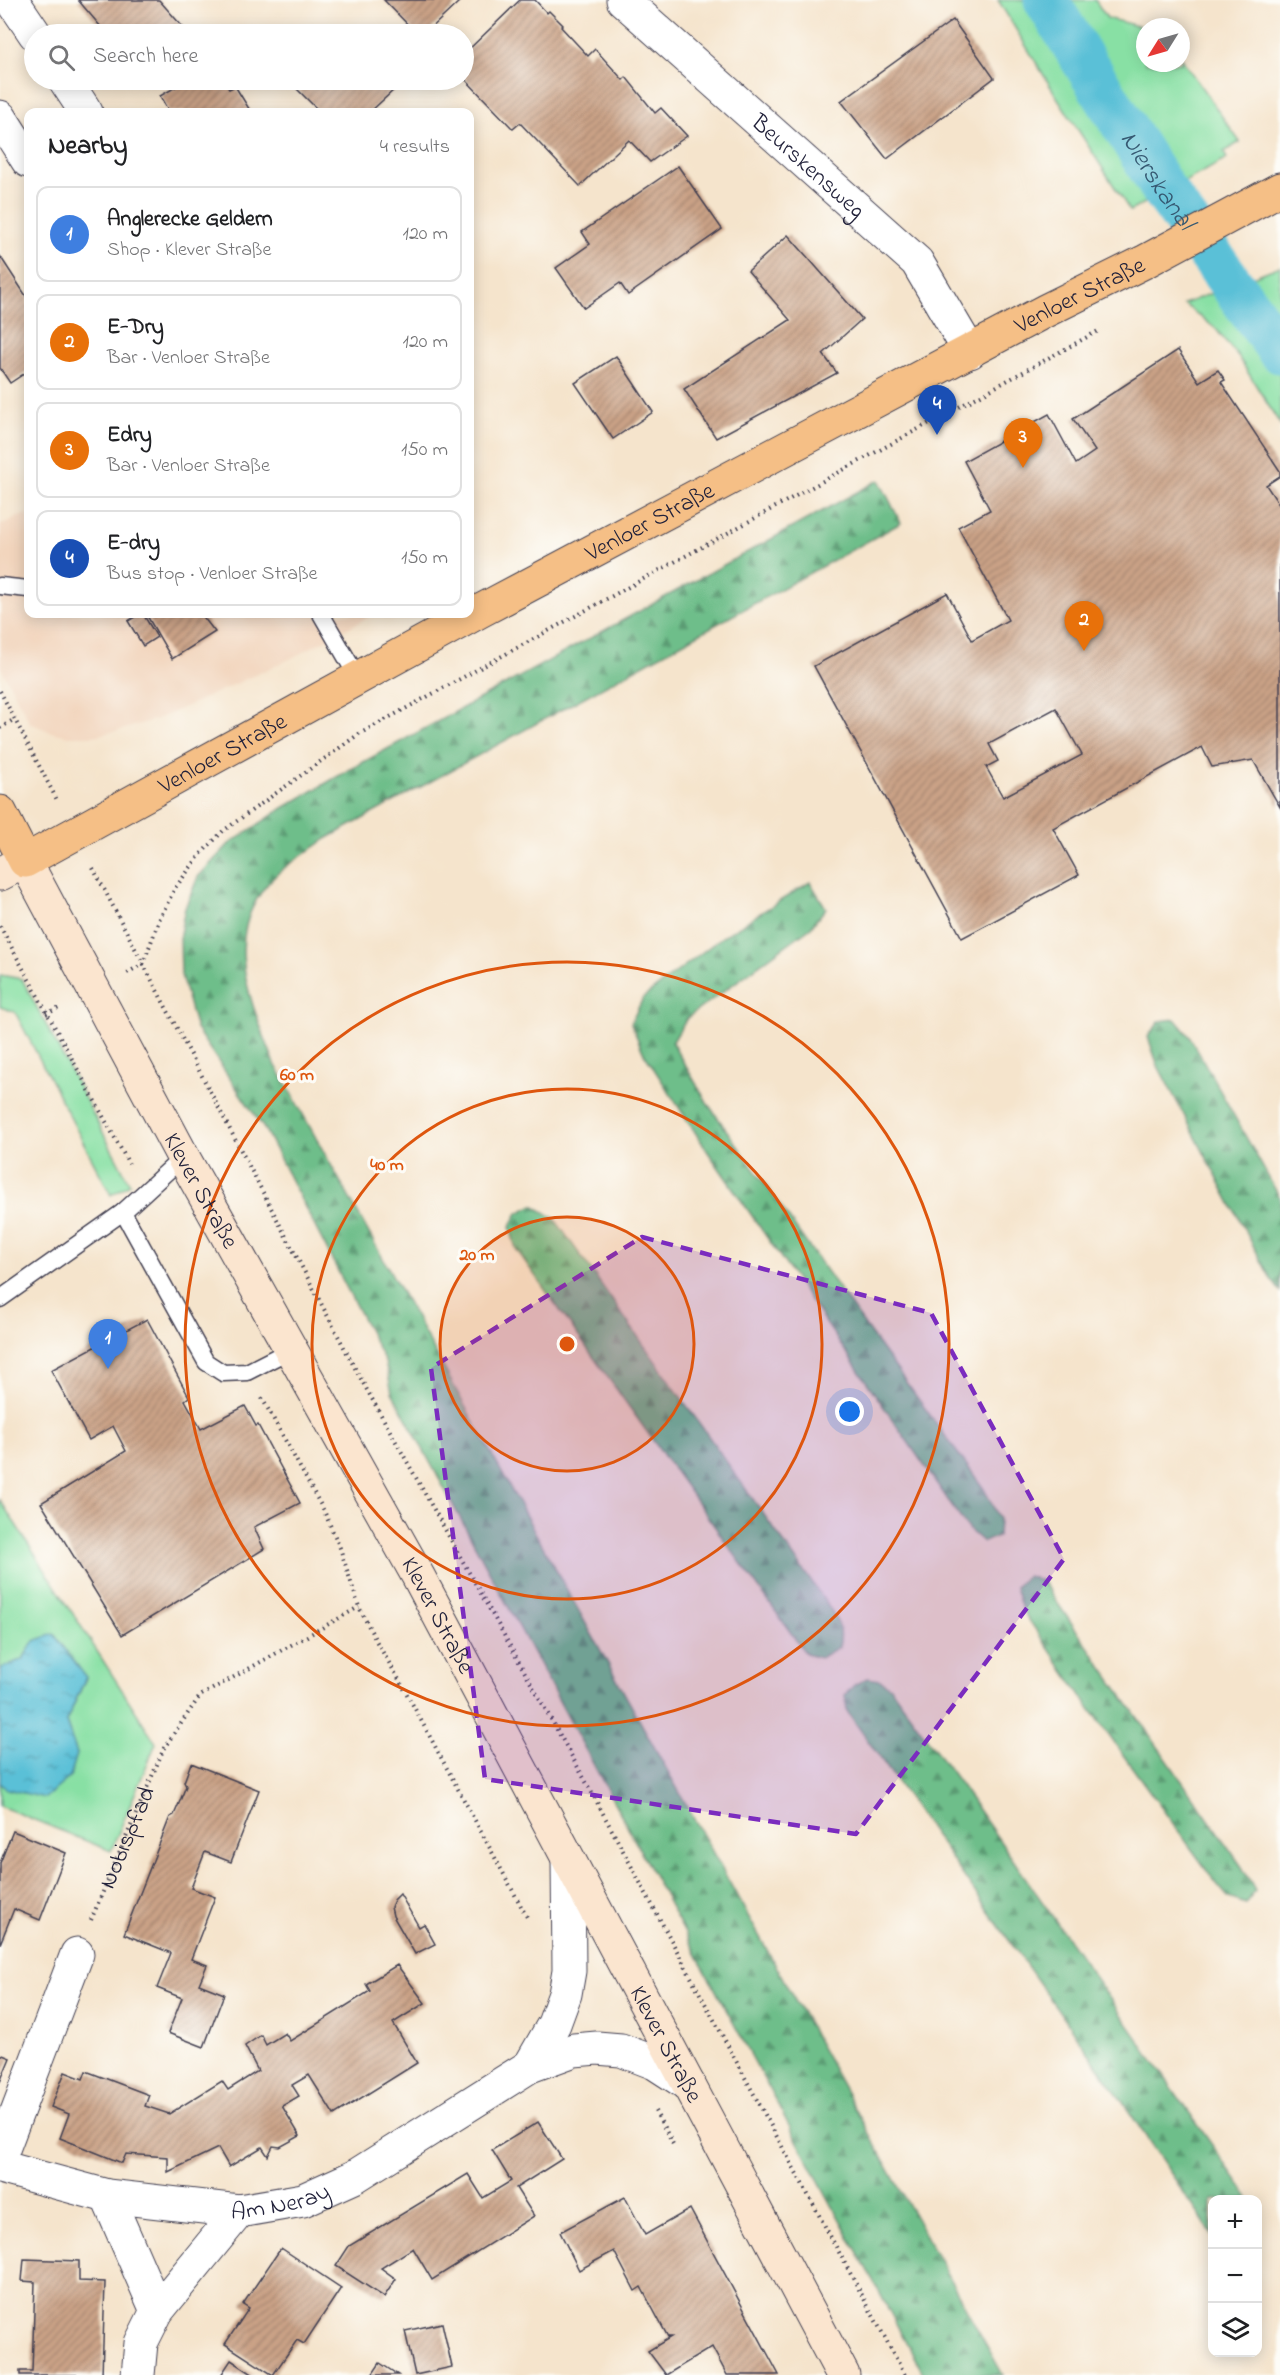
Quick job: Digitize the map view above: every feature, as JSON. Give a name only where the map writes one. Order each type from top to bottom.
[{"type":"main road","name":"Venloer Straße","points":[[474,616],[1045,311],[1146,261],[1280,189]]},
{"type":"main road","name":"Venloer Straße","points":[[13,867],[470,618]]},
{"type":"main road","points":[[0,812],[13,867]]},
{"type":"main road","name":"Klever Straße","points":[[13,867],[94,989],[183,1157],[418,1576],[843,2375]]},
{"type":"street","points":[[12,0],[28,24]]},
{"type":"street","name":"Beurskensweg","points":[[623,0],[917,262],[970,351]]},
{"type":"street","points":[[72,90],[83,108]]},
{"type":"street","points":[[0,117],[24,155]]},
{"type":"street","name":"Am Neray","points":[[530,2066],[554,2024],[565,1994],[569,1971],[568,1860]]},
{"type":"street","points":[[0,2157],[77,1954]]},
{"type":"street","name":"Am Neray","points":[[0,2167],[107,2196],[239,2211],[303,2200],[354,2177],[530,2066],[574,2050],[621,2050],[655,2063],[689,2085]]},
{"type":"street","points":[[107,2196],[157,2311]]},
{"type":"street","points":[[138,2375],[141,2343],[157,2311],[239,2211]]},
{"type":"lane","points":[[0,586],[24,589]]},
{"type":"lane","points":[[323,618],[358,678]]},
{"type":"lane","points":[[0,1299],[123,1212],[183,1157]]},
{"type":"lane","points":[[123,1212],[206,1362],[223,1373],[247,1372],[290,1350]]},
{"type":"path","points":[[0,926],[46,1014],[143,964],[160,918],[175,888],[223,831],[359,734],[1104,328]]},
{"type":"path","points":[[0,691],[15,719],[0,728]]},
{"type":"path","points":[[143,964],[357,1372],[585,1780],[905,2375]]},
{"type":"path","name":"Nobispfad","points":[[77,1954],[164,1748],[200,1696],[359,1607],[532,1927]]},
{"type":"path","points":[[654,2110],[676,2151]]},
{"type":"highlighted area","points":[[642,1237],[931,1313],[1064,1559],[856,1834],[485,1779],[431,1368]]},
{"type":"shaded area","points":[[24,515],[24,618],[367,618],[288,660],[165,716],[125,729],[93,736],[69,736],[51,732],[30,723],[0,666],[0,525]]},
{"type":"green space","points":[[998,0],[1095,0],[1107,18],[1136,26],[1136,72],[1190,71],[1240,142],[1224,152],[1227,159],[1130,211]]},
{"type":"green space","points":[[1280,266],[1280,424],[1239,358],[1216,329],[1184,304]]},
{"type":"green space","points":[[879,480],[901,523],[326,839],[288,865],[277,874],[259,896],[248,919],[243,942],[244,966],[256,1015],[275,1064],[1003,2375],[924,2375],[392,1392],[385,1362],[265,1130],[196,1029],[181,975],[180,934],[185,908],[198,877],[229,844],[283,808],[347,771]]},
{"type":"green space","points":[[810,882],[826,908],[811,927],[687,1018],[672,1043],[708,1104],[984,1489],[999,1518],[998,1536],[983,1542],[968,1529],[708,1152],[643,1052],[631,1023],[643,998],[722,937]]},
{"type":"green space","points":[[0,975],[22,979],[130,1184],[111,1195],[15,1012],[0,1007]]},
{"type":"green space","points":[[1175,1019],[1190,1037],[1280,1198],[1280,1291],[1271,1279],[1158,1066],[1148,1037],[1160,1021]]},
{"type":"green space","points":[[533,1205],[554,1218],[825,1601],[840,1628],[839,1647],[820,1658],[806,1654],[516,1249],[510,1227],[518,1213]]},
{"type":"green space","points":[[0,1500],[156,1743],[111,1851],[0,1806],[0,1783],[7,1789],[77,1754],[66,1722],[86,1678],[34,1641],[23,1659],[0,1669]]},
{"type":"green space","points":[[1027,1576],[1042,1581],[1242,1867],[1255,1891],[1246,1904],[1229,1898],[1217,1884],[1102,1726],[1022,1610],[1015,1587]]},
{"type":"green space","points":[[867,1678],[880,1680],[890,1687],[1247,2195],[1208,2195],[1208,2228],[1107,2079],[847,1711],[845,1695],[854,1685]]},
{"type":"water","points":[[54,1634],[86,1677],[66,1722],[77,1754],[70,1777],[45,1798],[7,1789],[0,1783],[0,1669],[23,1659],[34,1641]]},
{"type":"building","points":[[78,0],[159,0],[180,24],[98,24]]},
{"type":"building","points":[[384,0],[461,0],[436,24],[407,24]]},
{"type":"building","points":[[520,0],[535,0],[563,25],[561,27],[588,56],[595,49],[623,80],[626,77],[655,113],[661,108],[687,136],[650,162],[629,140],[580,186],[520,123],[513,129],[474,88],[474,44]]},
{"type":"building","points":[[953,20],[994,78],[887,159],[841,101]]},
{"type":"building","points":[[170,90],[237,90],[249,108],[167,108],[160,96]]},
{"type":"building","points":[[298,90],[394,90],[374,108],[316,108]]},
{"type":"building","points":[[678,166],[722,229],[628,295],[620,283],[584,308],[556,268],[590,244],[582,232]]},
{"type":"building","points":[[788,235],[862,319],[823,354],[837,373],[716,438],[684,389],[790,320],[748,271]]},
{"type":"building","points":[[0,256],[24,293],[24,374],[10,383],[0,368]]},
{"type":"building","points":[[1178,350],[1199,382],[1218,370],[1225,380],[1221,382],[1280,471],[1280,476],[1266,485],[1280,506],[1280,807],[1253,760],[1212,767],[1202,747],[1053,828],[1079,875],[962,938],[814,666],[947,593],[972,640],[1008,620],[958,527],[990,510],[964,461],[1049,414],[1076,464],[1095,451],[1073,419]],"holes":[[[1056,708],[1082,755],[1003,797],[986,767],[998,761],[989,744]]]},
{"type":"building","points":[[616,356],[653,412],[613,439],[575,383]]},
{"type":"building","points":[[133,618],[145,618],[157,637],[143,646],[128,621]]},
{"type":"building","points":[[148,618],[204,618],[215,632],[172,659]]},
{"type":"building","points":[[147,1319],[189,1397],[185,1400],[201,1429],[245,1406],[256,1426],[258,1425],[300,1503],[254,1527],[264,1549],[122,1635],[41,1503],[126,1451],[113,1426],[89,1440],[51,1370]]},
{"type":"building","points":[[191,1763],[259,1790],[231,1862],[205,1852],[191,1888],[215,1897],[191,1959],[207,1965],[199,1984],[224,1994],[204,2047],[168,2033],[182,1998],[157,1988],[171,1953],[124,1934],[170,1817],[174,1815],[186,1786],[184,1782]]},
{"type":"building","points":[[13,1831],[66,1853],[40,1920],[14,1909],[0,1944],[0,1863]]},
{"type":"building","points":[[400,1894],[419,1927],[424,1924],[435,1944],[415,1954],[393,1916],[391,1907]]},
{"type":"building","points":[[397,1965],[425,2003],[393,2023],[417,2063],[334,2115],[309,2075],[292,2085],[299,2096],[282,2106],[300,2136],[280,2147],[273,2146],[268,2156],[262,2147],[229,2167],[218,2148],[168,2172],[168,2157],[126,2154],[122,2163],[60,2138],[69,2114],[51,2107],[65,2072],[83,2079],[86,2071],[149,2095],[145,2106],[169,2114],[222,2081],[228,2090],[258,2071],[245,2046],[261,2035],[266,2045],[285,2033],[290,2041],[370,1991],[366,1984]]},
{"type":"building","points":[[0,2054],[10,2058],[0,2082]]},
{"type":"building","points":[[538,2122],[562,2159],[516,2188],[534,2216],[432,2280],[413,2248],[381,2268],[396,2279],[384,2297],[336,2266],[349,2246],[468,2174],[483,2198],[511,2181],[492,2150]]},
{"type":"building","points":[[625,2197],[645,2235],[690,2209],[779,2375],[727,2375],[712,2347],[666,2375],[648,2351],[671,2337],[668,2337],[641,2287],[635,2291],[614,2251],[579,2270],[560,2232]]},
{"type":"building","points":[[281,2248],[341,2288],[304,2344],[297,2340],[273,2375],[225,2344],[249,2308],[243,2304]]},
{"type":"building","points":[[24,2259],[79,2261],[79,2281],[105,2282],[102,2375],[20,2375],[20,2371],[32,2371],[35,2282],[22,2281]]},
{"type":"building","points":[[442,2323],[452,2367],[415,2375],[405,2331]]},
{"type":"building","points":[[231,2360],[254,2375],[221,2375]]},
{"type":"building","points":[[380,2363],[398,2375],[372,2375]]},
{"type":"waterway","name":"Nierskanal","points":[[1046,0],[1163,189],[1280,351]]},
{"type":"place","name":"E-dry","points":[[937,435]]},
{"type":"place","name":"Edry","points":[[1023,468]]},
{"type":"place","name":"E-Dry","points":[[1084,651]]},
{"type":"place","name":"Anglerecke Geldern","points":[[108,1369]]}]
